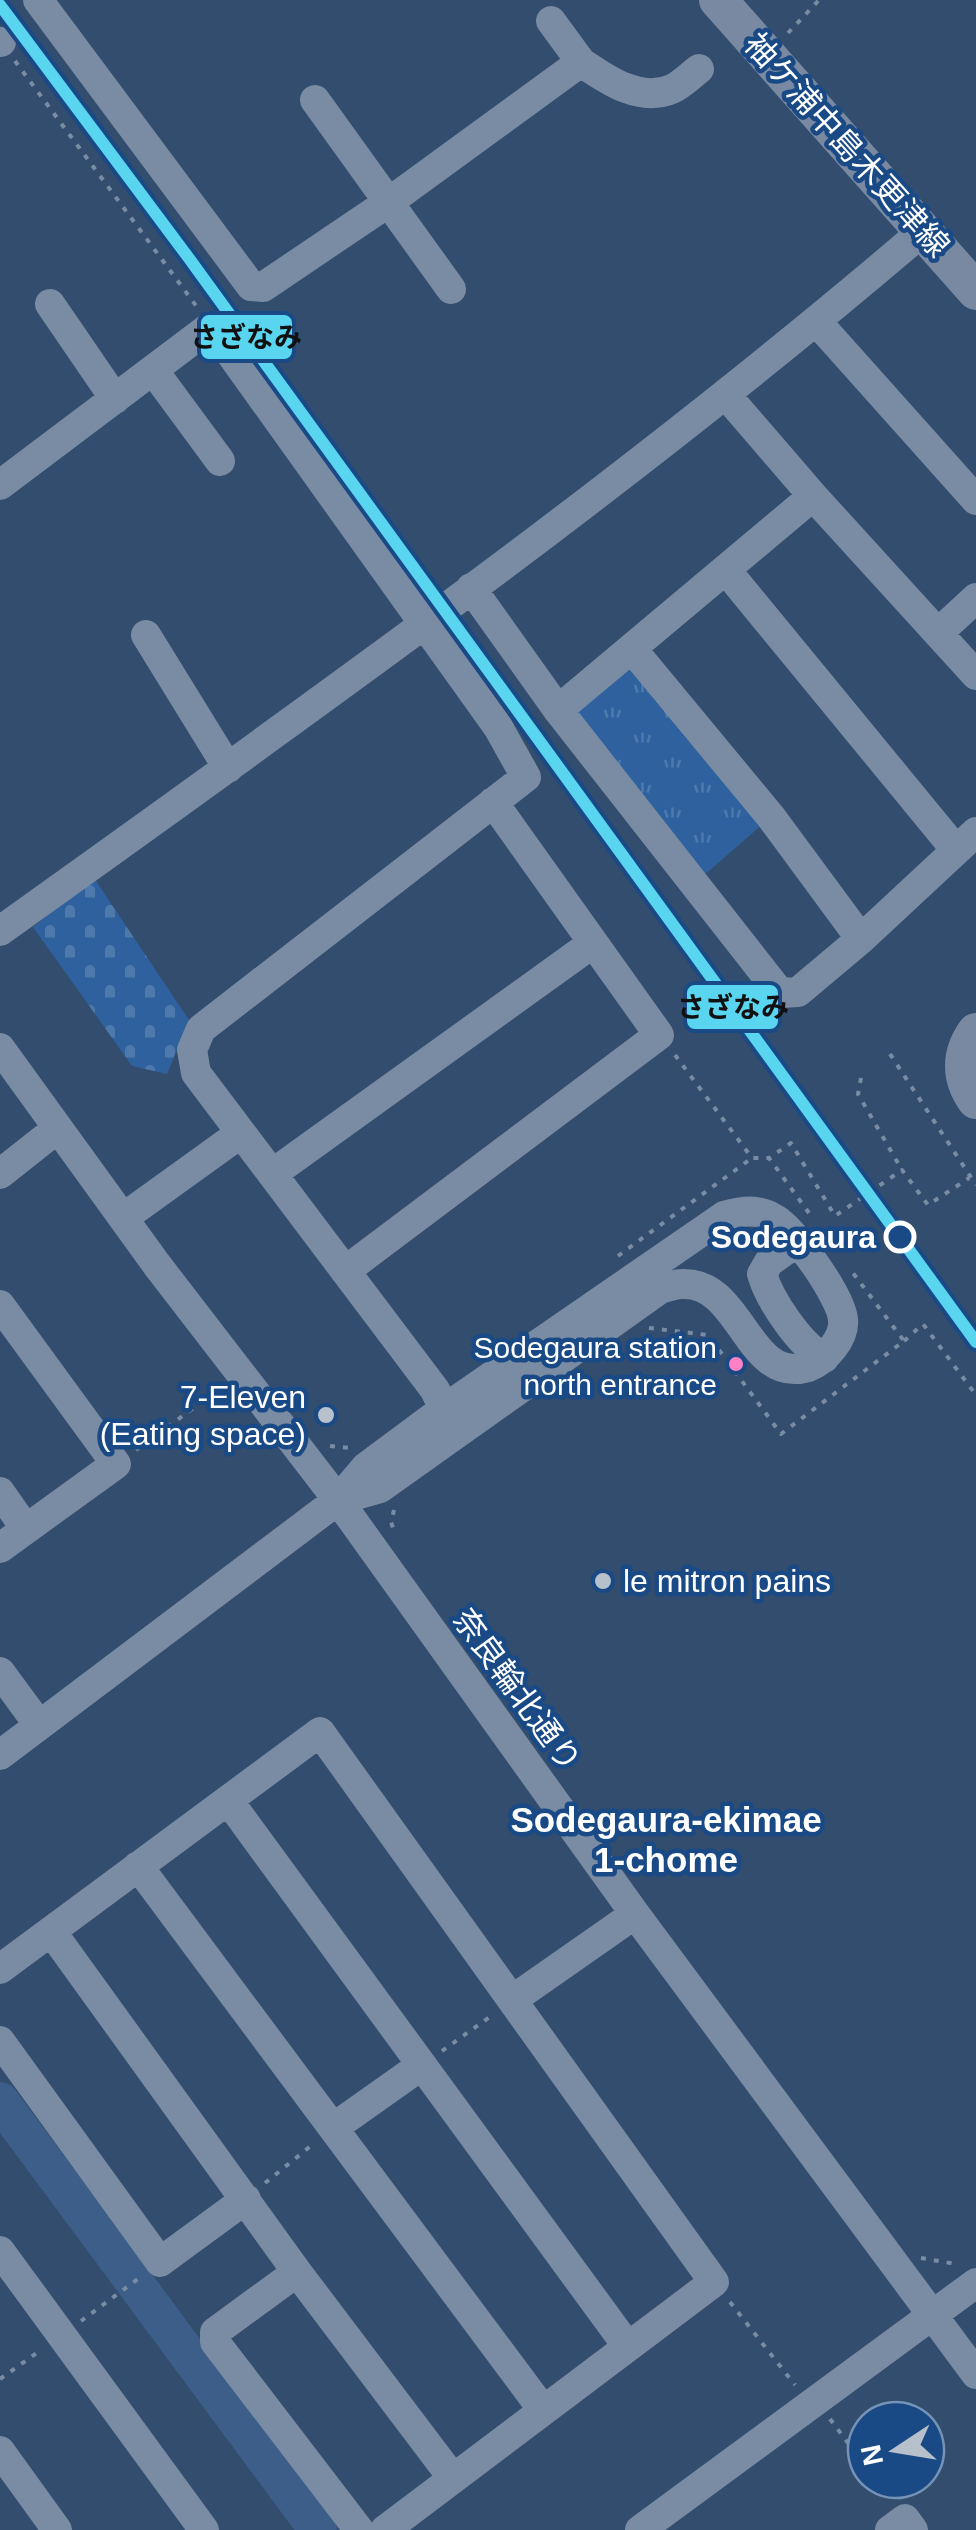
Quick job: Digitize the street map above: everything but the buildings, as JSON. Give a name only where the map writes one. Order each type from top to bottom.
[{"type":"main road","name":"袖ケ浦中島木更津線","points":[[718,0],[976,291]]},
{"type":"main road","points":[[976,1032],[964,1053],[964,1074],[976,1100]]},
{"type":"street","points":[[44,2],[250,286],[263,287],[389,202],[580,62]]},
{"type":"street","points":[[551,21],[580,62],[617,88],[671,90],[699,69]]},
{"type":"street","points":[[315,100],[452,289]]},
{"type":"street","points":[[0,931],[228,768],[726,395],[923,231]]},
{"type":"street","points":[[50,304],[115,399]]},
{"type":"street","points":[[817,322],[976,500]]},
{"type":"street","points":[[0,486],[211,326],[425,622],[498,727],[526,777],[201,1029],[192,1050],[196,1073],[434,1390],[444,1409]]},
{"type":"street","points":[[153,370],[220,461]]},
{"type":"street","points":[[726,395],[976,675]]},
{"type":"street","points":[[558,710],[813,496]]},
{"type":"street","points":[[470,588],[558,710],[780,994],[798,992],[966,841],[726,570]]},
{"type":"street","points":[[938,633],[976,598]]},
{"type":"street","points":[[146,635],[228,768]]},
{"type":"street","points":[[632,649],[770,817],[860,939]]},
{"type":"street","points":[[345,1271],[660,1034],[493,802]]},
{"type":"street","points":[[272,1174],[594,942]]},
{"type":"street","name":"奈良輪北通り","points":[[0,1048],[123,1218],[338,1500],[635,1914],[976,2374]]},
{"type":"street","points":[[0,1174],[58,1128]]},
{"type":"street","points":[[123,1218],[241,1133]]},
{"type":"street","points":[[0,1755],[338,1500],[366,1467],[702,1230],[724,1216],[756,1211],[789,1229],[806,1231]]},
{"type":"street","points":[[702,1230],[701,1264],[708,1290]]},
{"type":"street","points":[[338,1500],[380,1488],[660,1289],[685,1284],[708,1290],[727,1306],[770,1363],[786,1368],[807,1367],[824,1358],[838,1340],[844,1322],[806,1231]]},
{"type":"street","points":[[806,1231],[769,1262],[762,1274],[766,1287],[808,1349],[824,1358]]},
{"type":"street","points":[[0,1305],[116,1464],[0,1548]]},
{"type":"street","points":[[0,1492],[26,1529]]},
{"type":"street","points":[[0,1672],[39,1726]]},
{"type":"street","points":[[0,1968],[320,1732],[714,2282],[385,2530]]},
{"type":"street","points":[[228,1800],[628,2347]]},
{"type":"street","points":[[138,1866],[543,2410]]},
{"type":"street","points":[[512,2000],[635,1914]]},
{"type":"street","points":[[50,1931],[297,2272],[452,2477]]},
{"type":"street","points":[[0,2041],[160,2262],[246,2199]]},
{"type":"street","points":[[333,2128],[422,2065]]},
{"type":"street","points":[[0,2251],[204,2530]]},
{"type":"street","points":[[297,2272],[215,2332],[215,2342],[359,2530]]},
{"type":"street","points":[[640,2530],[976,2283]]},
{"type":"street","points":[[0,2451],[57,2530]]},
{"type":"street","points":[[890,2530],[905,2519],[913,2530]]},
{"type":"path","points":[[769,57],[819,0]]},
{"type":"path","points":[[0,42],[211,326]]},
{"type":"path","points":[[660,1034],[752,1158],[768,1158],[791,1143],[835,1216],[902,1170]]},
{"type":"path","points":[[890,1054],[976,1185]]},
{"type":"path","points":[[861,1078],[858,1094],[928,1206],[970,1178]]},
{"type":"path","points":[[768,1158],[806,1231]]},
{"type":"path","points":[[878,1186],[885,1194]]},
{"type":"path","points":[[847,1265],[904,1341]]},
{"type":"path","points":[[641,1328],[708,1335],[781,1434],[922,1324],[976,1395]]},
{"type":"path","points":[[116,1464],[241,1374]]},
{"type":"path","points":[[324,1442],[336,1448],[352,1448]]},
{"type":"path","points":[[394,1510],[396,1541]]},
{"type":"path","points":[[422,2065],[512,2000]]},
{"type":"path","points":[[246,2199],[333,2128]]},
{"type":"path","points":[[913,2257],[940,2261]]},
{"type":"path","points":[[714,2282],[798,2388]]},
{"type":"path","points":[[827,2416],[846,2441]]},
{"type":"green space","points":[[632,649],[771,817],[694,884],[558,710]]},
{"type":"green space","points":[[94,878],[189,1020],[167,1074],[132,1066],[33,927]]},
{"type":"waterway","points":[[0,2101],[318,2530]]},
{"type":"transit line","name":"さざなみ","points":[[0,5],[188,257],[976,1342]]},
{"type":"place","name":"Sodegaura","points":[[900,1237]]},
{"type":"place","name":"Sodegaura station north entrance","points":[[736,1364]]},
{"type":"place","name":"7-Eleven (Eating space)","points":[[326,1415]]},
{"type":"place","name":"le mitron pains","points":[[603,1581]]},
{"type":"district","name":"Sodegaura-ekimae 1-chome","points":[[666,1839]]}]
